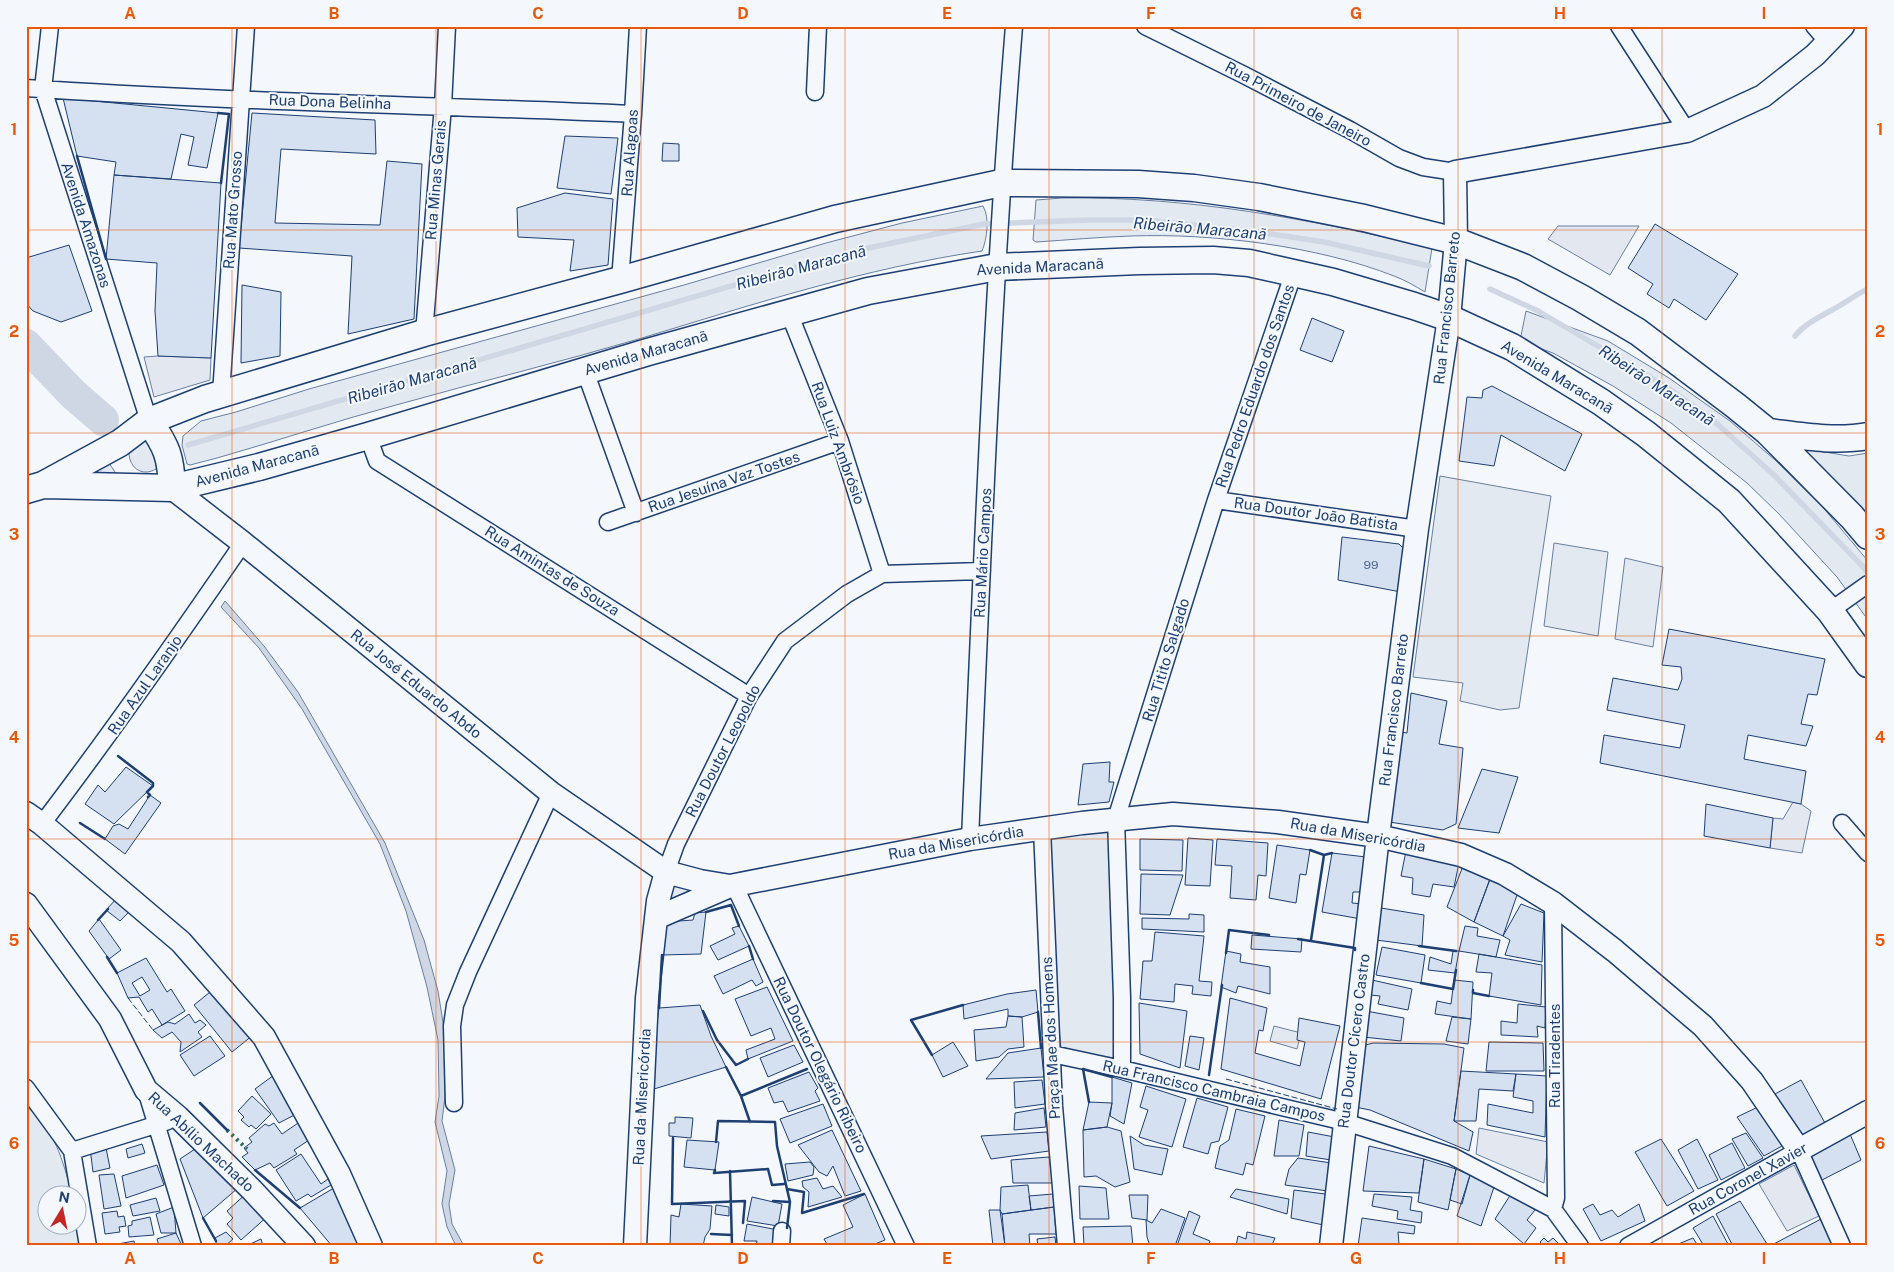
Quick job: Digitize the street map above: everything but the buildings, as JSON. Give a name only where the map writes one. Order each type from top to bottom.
[{"type":"main road","name":"Avenida Maracanã","points":[[34,488],[120,442],[149,421],[221,394],[424,334],[835,219],[1001,190],[1138,184],[1194,188],[1309,206],[1404,227],[1456,242],[1523,267],[1581,298],[1638,332],[1768,432],[1852,516],[1868,536]]},
{"type":"main road","name":"Avenida Maracanã","points":[[34,488],[131,486],[152,489],[172,488],[368,436],[648,352],[997,256],[1139,261],[1213,260],[1248,263],[1333,282],[1449,318],[1512,347],[1601,402],[1646,434],[1729,501],[1836,607],[1868,664]]},
{"type":"main road","points":[[149,421],[162,440],[171,463],[172,488]]},
{"type":"main road","points":[[1768,432],[1823,438],[1851,439],[1868,436]]},
{"type":"main road","points":[[120,442],[118,457],[121,468],[131,486]]},
{"type":"street","name":"Avenida Amazonas","points":[[50,26],[43,89],[149,421]]},
{"type":"street","name":"Rua Mato Grosso","points":[[221,394],[246,26]]},
{"type":"street","name":"Rua Minas Gerais","points":[[424,334],[442,106],[446,26]]},
{"type":"street","name":"Rua Alagoas","points":[[620,280],[638,26]]},
{"type":"street","points":[[815,92],[818,26]]},
{"type":"street","name":"Rua Mário Campos","points":[[970,839],[997,256],[1014,26]]},
{"type":"street","name":"Rua Primeiro de Janeiro","points":[[1145,26],[1244,74],[1399,158],[1423,166],[1455,172]]},
{"type":"street","points":[[1619,26],[1686,131]]},
{"type":"street","points":[[1455,172],[1686,131],[1763,96],[1815,55],[1829,32]]},
{"type":"street","name":"Rua Dona Belinha","points":[[26,88],[241,100],[633,114]]},
{"type":"street","name":"Rua Francisco Barreto","points":[[1378,836],[1417,529],[1449,318],[1456,242],[1455,172]]},
{"type":"street","name":"Rua Pedro Eduardo dos Santos","points":[[1216,500],[1294,272]]},
{"type":"street","name":"Rua Luiz Ambrósio","points":[[789,313],[840,441],[882,574]]},
{"type":"street","points":[[585,371],[636,513]]},
{"type":"street","name":"Rua Amintas de Souza","points":[[368,436],[377,461],[749,696]]},
{"type":"street","name":"Rua Jesuína Vaz Tostes","points":[[608,522],[840,441]]},
{"type":"street","name":"Rua José Eduardo Abdo","points":[[172,488],[243,543],[551,793],[666,872]]},
{"type":"street","name":"Rua Doutor João Batista","points":[[1216,500],[1417,529]]},
{"type":"street","name":"Rua Titito Salgado","points":[[1116,819],[1216,500]]},
{"type":"street","name":"Rua Azul Laranjo","points":[[34,819],[102,746],[243,543]]},
{"type":"street","name":"Rua Doutor Leopoldo","points":[[666,872],[676,844],[749,696],[785,641],[847,594],[882,574],[982,571]]},
{"type":"street","points":[[1836,607],[1868,584]]},
{"type":"street","points":[[454,1103],[452,1026],[455,1005],[468,972],[551,793]]},
{"type":"street","name":"Rua da Misericórdia","points":[[656,918],[732,885],[970,839],[1116,819],[1173,814],[1278,822],[1378,836],[1461,854],[1505,874],[1553,903],[1615,951],[1703,1026],[1752,1081],[1799,1150],[1842,1246]]},
{"type":"street","points":[[34,819],[181,942],[264,1037],[339,1174],[371,1246]]},
{"type":"street","points":[[1116,819],[1122,998],[1122,1069]]},
{"type":"street","points":[[1842,824],[1868,853]]},
{"type":"street","name":"Praça Mae dos Homens","points":[[1042,829],[1054,1106],[1066,1246]]},
{"type":"street","name":"Rua Doutor Cícero Castro","points":[[1331,1246],[1378,836]]},
{"type":"street","name":"Rua da Misericórdia","points":[[635,1246],[647,998],[658,902],[666,872],[700,881],[732,885]]},
{"type":"street","name":"Rua Doutor Olegário Ribeiro","points":[[732,885],[906,1246]]},
{"type":"street","name":"Rua Tiradentes","points":[[1553,903],[1556,1198],[1553,1209]]},
{"type":"street","name":"Rua Abílio Machado","points":[[26,904],[110,1019],[146,1090],[168,1121],[252,1190],[304,1246]]},
{"type":"street","name":"Rua Francisco Cambraia Campos","points":[[1052,1054],[1344,1122],[1452,1156],[1553,1209],[1580,1246]]},
{"type":"street","points":[[26,1088],[72,1151],[88,1246]]},
{"type":"street","name":"Rua Coronel Xavier","points":[[1628,1246],[1868,1112]]},
{"type":"street","points":[[72,1151],[168,1121],[174,1189],[193,1246]]},
{"type":"shaded area","points":[[1109,198],[1155,201],[1248,211],[1386,237],[1432,248],[1425,292],[1398,278],[1332,257],[1299,249],[1230,239],[1119,236],[1036,242],[1033,240],[1036,200]]},
{"type":"shaded area","points":[[983,206],[987,228],[982,251],[896,267],[810,288],[612,347],[374,411],[217,458],[190,465],[187,464],[182,445],[183,436],[201,421],[826,243],[902,223]]},
{"type":"shaded area","points":[[1558,226],[1639,226],[1610,275],[1548,239]]},
{"type":"shaded area","points":[[1526,311],[1608,341],[1669,378],[1730,421],[1775,460],[1821,505],[1868,561],[1868,620],[1837,577],[1779,514],[1747,483],[1671,423],[1613,386],[1553,353],[1520,341]]},
{"type":"shaded area","points":[[144,357],[211,358],[210,380],[154,397]]},
{"type":"shaded area","points":[[145,439],[151,440],[159,467],[148,472],[135,468],[129,452]]},
{"type":"shaded area","points":[[1806,449],[1849,456],[1868,453],[1868,520],[1803,453]]},
{"type":"shaded area","points":[[109,463],[117,475],[77,473]]},
{"type":"shaded area","points":[[1440,476],[1551,496],[1519,708],[1500,710],[1460,701],[1463,683],[1413,677]]},
{"type":"shaded area","points":[[1554,543],[1608,552],[1598,636],[1544,626]]},
{"type":"shaded area","points":[[1625,558],[1663,567],[1653,647],[1615,639]]},
{"type":"shaded area","points":[[225,601],[264,646],[298,692],[385,843],[424,940],[438,991],[446,1041],[445,1097],[442,1121],[455,1170],[449,1204],[452,1224],[464,1246],[456,1246],[447,1227],[442,1204],[447,1171],[435,1122],[439,1096],[438,1040],[427,987],[406,911],[380,844],[302,709],[259,648],[221,607]]},
{"type":"shaded area","points":[[1793,802],[1801,804],[1811,811],[1802,853],[1770,848],[1773,818],[1783,819]]},
{"type":"shaded area","points":[[1109,827],[1118,1061],[1061,1047],[1056,1005],[1048,833]]},
{"type":"shaded area","points":[[667,879],[691,884],[696,896],[661,913]]},
{"type":"shaded area","points":[[1274,1026],[1301,1033],[1297,1049],[1270,1041]]},
{"type":"shaded area","points":[[26,1106],[44,1125],[51,1136],[61,1157],[69,1184],[38,1184],[38,1234],[80,1234],[83,1246],[26,1246]]},
{"type":"shaded area","points":[[1479,1128],[1548,1142],[1544,1183],[1476,1154]]},
{"type":"shaded area","points":[[1794,1165],[1819,1216],[1787,1231],[1759,1184]]},
{"type":"waterway","name":"Ribeirão Maracanã","points":[[188,445],[779,272],[868,248],[984,224],[1144,220],[1258,232],[1324,242],[1429,266]]},
{"type":"waterway","name":"Ribeirão Maracanã","points":[[1490,289],[1538,311],[1591,342],[1667,387],[1715,422],[1775,476],[1868,572]]},
{"type":"waterway","points":[[1795,336],[1811,322],[1868,289]]},
{"type":"waterway","name":"Ribeirão Maracanã","points":[[26,345],[73,394],[103,420]]},
{"type":"hedge","points":[[227,1130],[247,1149]]},
{"type":"fence","points":[[128,998],[153,1030]]},
{"type":"fence","points":[[1226,1079],[1337,1109]]},
{"type":"wall","points":[[218,113],[229,114],[221,183]]},
{"type":"wall","points":[[77,156],[106,259]]},
{"type":"wall","points":[[118,756],[153,783],[153,786],[147,792],[150,795],[148,797]]},
{"type":"wall","points":[[80,823],[105,839]]},
{"type":"wall","points":[[1310,850],[1324,855]]},
{"type":"wall","points":[[1311,940],[1324,855],[1332,853]]},
{"type":"wall","points":[[706,912],[731,905],[739,926]]},
{"type":"wall","points":[[98,920],[108,909]]},
{"type":"wall","points":[[1226,953],[1229,930],[1269,935]]},
{"type":"wall","points":[[1298,939],[1355,948],[1355,950]]},
{"type":"wall","points":[[749,946],[753,959]]},
{"type":"wall","points":[[1419,946],[1456,951]]},
{"type":"wall","points":[[659,1008],[662,955]]},
{"type":"wall","points":[[107,957],[117,973]]},
{"type":"wall","points":[[1421,983],[1453,989],[1456,970]]},
{"type":"wall","points":[[1209,1075],[1222,985]]},
{"type":"wall","points":[[1473,990],[1473,993],[1489,996]]},
{"type":"wall","points":[[932,1055],[911,1020],[963,1005]]},
{"type":"wall","points":[[703,1011],[717,1040],[736,1065],[748,1059]]},
{"type":"wall","points":[[1038,1012],[1041,1048]]},
{"type":"wall","points":[[726,1067],[741,1096],[750,1122]]},
{"type":"wall","points":[[741,1096],[807,1069]]},
{"type":"wall","points":[[1089,1102],[1083,1069],[1112,1077]]},
{"type":"wall","points":[[200,1103],[227,1130]]},
{"type":"wall","points":[[716,1142],[718,1121],[775,1122],[777,1146],[790,1202],[787,1228]]},
{"type":"wall","points":[[673,1138],[672,1204],[745,1201],[743,1223]]},
{"type":"wall","points":[[715,1170],[714,1173],[768,1169],[772,1185],[784,1184]]},
{"type":"wall","points":[[255,1170],[300,1208]]},
{"type":"wall","points":[[730,1171],[732,1246]]},
{"type":"wall","points":[[787,1189],[804,1192],[802,1213],[864,1194]]},
{"type":"wall","points":[[773,1201],[790,1202]]},
{"type":"wall","points":[[203,1218],[216,1241]]},
{"type":"wall","points":[[711,1234],[732,1235]]}]
